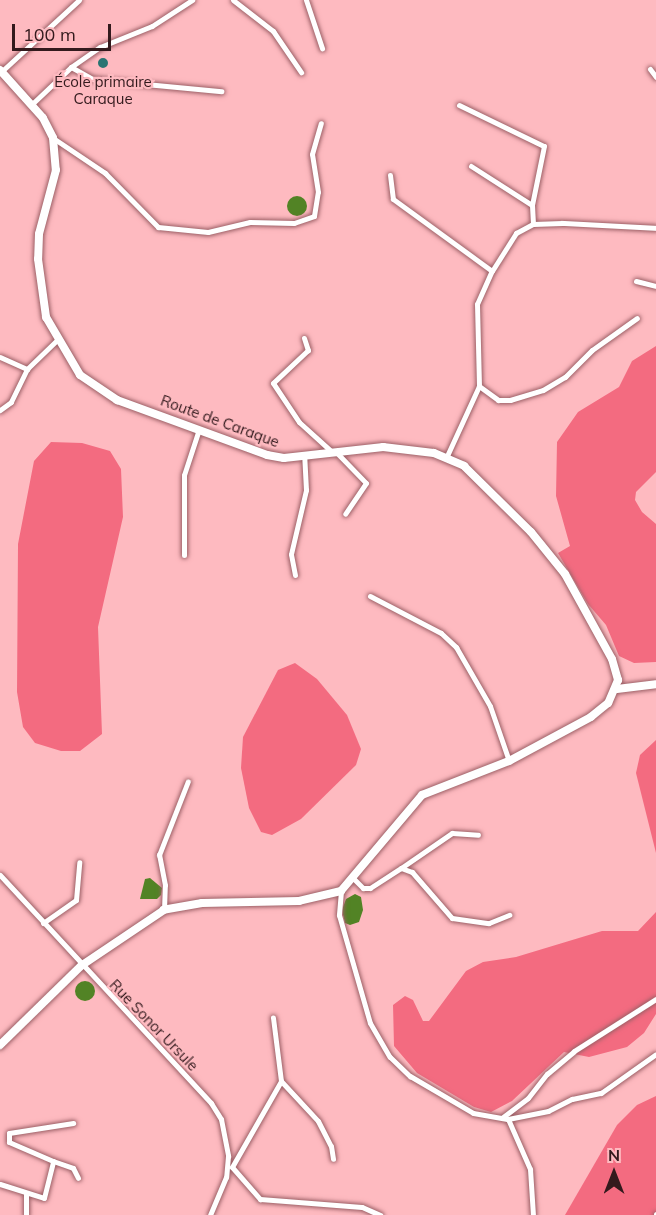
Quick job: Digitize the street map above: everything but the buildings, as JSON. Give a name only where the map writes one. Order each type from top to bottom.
[{"type":"street","points":[[1,71],[79,0]]},
{"type":"street","points":[[32,104],[71,67],[100,47],[152,26],[192,0]]},
{"type":"street","points":[[233,0],[273,31],[301,72]]},
{"type":"street","points":[[306,0],[322,48]]},
{"type":"street","points":[[71,67],[93,79],[221,91]]},
{"type":"street","points":[[650,69],[656,77]]},
{"type":"street","name":"Route de Caraque","points":[[1,71],[32,104],[52,138],[56,170],[39,234],[38,259],[43,302],[57,340],[93,387],[117,400],[267,455],[304,455],[393,448],[434,453],[446,458],[476,476],[565,574],[612,659],[617,689]]},
{"type":"street","points":[[459,105],[544,146],[532,205],[533,224]]},
{"type":"street","points":[[52,138],[105,173],[158,226],[208,232],[250,222],[294,223],[310,219],[318,204],[312,154],[321,123]]},
{"type":"street","points":[[471,166],[532,205]]},
{"type":"street","points":[[390,175],[393,199],[492,271]]},
{"type":"street","points":[[446,458],[479,386],[475,315],[492,271],[516,233],[533,224],[656,228]]},
{"type":"street","points":[[636,281],[656,286]]},
{"type":"street","points":[[479,386],[498,400],[510,400],[543,390],[565,378],[592,350],[637,318]]},
{"type":"street","points":[[304,338],[308,350],[273,383],[299,422],[366,481],[365,489],[345,514]]},
{"type":"street","points":[[0,410],[10,402],[27,369],[57,340]]},
{"type":"street","points":[[0,357],[27,369]]},
{"type":"street","points":[[184,555],[184,475],[199,429]]},
{"type":"street","points":[[295,574],[291,554],[306,490],[304,455]]},
{"type":"street","points":[[370,596],[441,633],[456,647],[490,706],[509,761]]},
{"type":"street","points":[[0,1045],[81,965],[164,910],[202,903],[300,901],[341,891],[354,879],[402,815],[422,795],[509,761],[591,717],[608,703],[617,689],[656,684]]},
{"type":"street","points":[[164,910],[165,885],[159,855],[188,781]]},
{"type":"street","points":[[354,879],[363,888],[370,888],[452,833],[478,835]]},
{"type":"street","points":[[43,923],[76,900],[79,862]]},
{"type":"street","points":[[401,868],[412,872],[452,918],[489,923],[509,915]]},
{"type":"street","name":"Rue Sonor Ursule","points":[[0,876],[212,1103],[226,1135],[230,1166],[210,1215]]},
{"type":"street","points":[[341,891],[339,915],[358,985],[370,1023],[390,1057],[410,1076],[473,1113],[506,1118],[525,1118],[572,1099],[601,1093],[656,1054]]},
{"type":"street","points":[[506,1118],[528,1098],[547,1074],[574,1051],[656,999]]},
{"type":"street","points":[[273,1018],[281,1081],[318,1121],[332,1146],[333,1159]]},
{"type":"street","points":[[281,1081],[230,1166],[260,1199],[362,1207],[380,1215]]},
{"type":"street","points":[[506,1118],[533,1181],[533,1215]]},
{"type":"street","points":[[73,1123],[9,1133],[9,1142],[73,1168],[78,1178]]},
{"type":"street","points":[[0,1184],[44,1198],[54,1161]]},
{"type":"street","points":[[26,1194],[26,1215]]},
{"type":"shaded area","points":[[297,196],[304,199],[307,206],[304,213],[297,216],[290,213],[287,206],[290,199]]},
{"type":"shaded area","points":[[656,346],[656,472],[636,492],[635,500],[642,512],[656,524],[656,662],[634,663],[619,656],[606,625],[588,604],[558,553],[570,546],[556,496],[557,442],[578,412],[619,387],[632,361]]},
{"type":"shaded area","points":[[51,442],[82,443],[110,451],[121,469],[123,517],[98,627],[102,734],[80,751],[61,751],[35,743],[23,727],[17,692],[18,544],[34,461]]},
{"type":"shaded area","points":[[295,663],[317,679],[347,715],[361,749],[356,765],[301,819],[272,835],[261,832],[249,808],[241,768],[243,737],[278,670]]},
{"type":"shaded area","points":[[656,740],[656,853],[636,773],[640,755]]},
{"type":"shaded area","points":[[150,878],[162,888],[161,895],[157,899],[140,899],[145,879]]},
{"type":"shaded area","points":[[355,894],[361,897],[363,910],[359,922],[350,925],[345,923],[342,910],[346,899]]},
{"type":"shaded area","points":[[656,912],[656,1014],[644,1033],[627,1047],[589,1057],[564,1052],[512,1101],[491,1112],[474,1107],[417,1073],[394,1046],[393,1005],[405,996],[413,1000],[423,1021],[429,1021],[466,971],[483,962],[516,957],[602,931],[638,931]]},
{"type":"shaded area","points":[[81,981],[89,981],[95,987],[95,995],[89,1001],[81,1001],[75,995],[75,987]]},
{"type":"shaded area","points":[[656,1096],[656,1215],[565,1215],[617,1125],[637,1105]]},
{"type":"place","name":"École primaire Caraque","points":[[103,63]]}]
